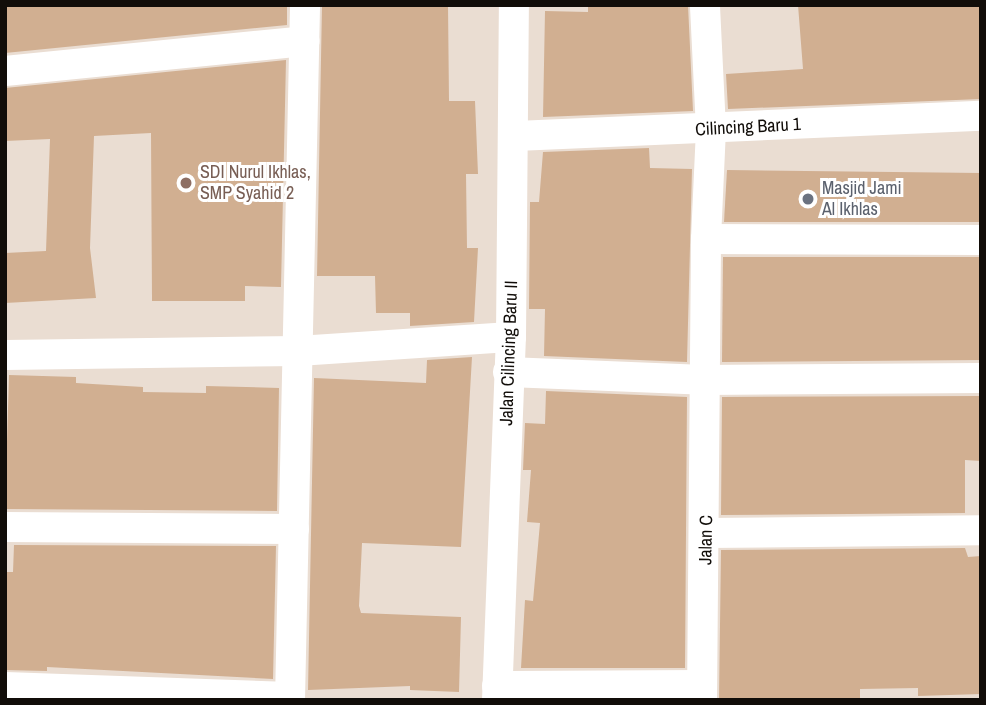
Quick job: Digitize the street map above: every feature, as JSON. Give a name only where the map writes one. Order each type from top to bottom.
[{"type":"street","points":[[5,687],[290,698],[305,5]]},
{"type":"street","name":"Jalan Cilincing Baru II","points":[[497,693],[516,136],[514,5]]},
{"type":"street","name":"Jalan C","points":[[702,692],[707,533],[704,380],[706,239],[711,129],[705,5]]},
{"type":"street","points":[[5,71],[304,41]]},
{"type":"street","name":"Cilincing Baru 1","points":[[516,136],[981,116]]},
{"type":"street","points":[[706,239],[981,240]]},
{"type":"street","points":[[5,355],[298,351],[511,337]]},
{"type":"street","points":[[508,372],[704,380],[981,378]]},
{"type":"street","points":[[5,527],[294,529]]},
{"type":"street","points":[[707,533],[981,530]]},
{"type":"street","points":[[497,693],[702,692]]},
{"type":"building","points":[[5,5],[287,5],[287,25],[5,53]]},
{"type":"building","points":[[322,5],[448,5],[449,101],[475,101],[478,174],[466,174],[467,248],[478,248],[474,322],[410,326],[410,313],[376,313],[375,276],[317,276]]},
{"type":"building","points":[[588,5],[688,5],[693,111],[543,117],[545,11],[588,12]]},
{"type":"building","points":[[798,5],[981,5],[981,99],[728,109],[726,74],[803,69]]},
{"type":"building","points":[[286,60],[281,287],[245,286],[245,301],[152,301],[151,133],[94,136],[90,248],[96,298],[5,303],[5,253],[46,251],[50,139],[5,141],[5,88]]},
{"type":"building","points":[[649,148],[650,168],[692,169],[687,362],[544,356],[545,309],[529,309],[530,202],[539,202],[543,152]]},
{"type":"building","name":"Masjid Jami Al Ikhlas","points":[[727,170],[981,173],[981,222],[724,222]]},
{"type":"building","points":[[723,257],[981,257],[981,360],[722,362]]},
{"type":"building","points":[[472,357],[461,547],[362,543],[359,606],[361,613],[461,617],[459,692],[410,690],[410,686],[308,690],[314,378],[426,383],[427,360]]},
{"type":"building","points":[[9,375],[76,377],[76,383],[143,387],[143,392],[206,393],[206,386],[279,388],[277,511],[5,509]]},
{"type":"building","points":[[546,391],[687,397],[685,668],[521,668],[525,600],[533,601],[540,523],[527,522],[531,470],[523,470],[525,423],[545,424]]},
{"type":"building","points":[[981,396],[981,461],[965,460],[965,513],[721,515],[722,397]]},
{"type":"building","points":[[14,545],[276,546],[273,679],[47,667],[47,671],[5,670],[5,572],[13,572]]},
{"type":"building","points":[[965,548],[968,557],[981,556],[981,694],[918,696],[918,688],[860,689],[860,700],[719,700],[721,550]]},
{"type":"place","name":"SDI Nurul Ikhlas, SMP Syahid 2","points":[[186,183]]},
{"type":"place","name":"Masjid Jami Al Ikhlas","points":[[808,199]]}]
